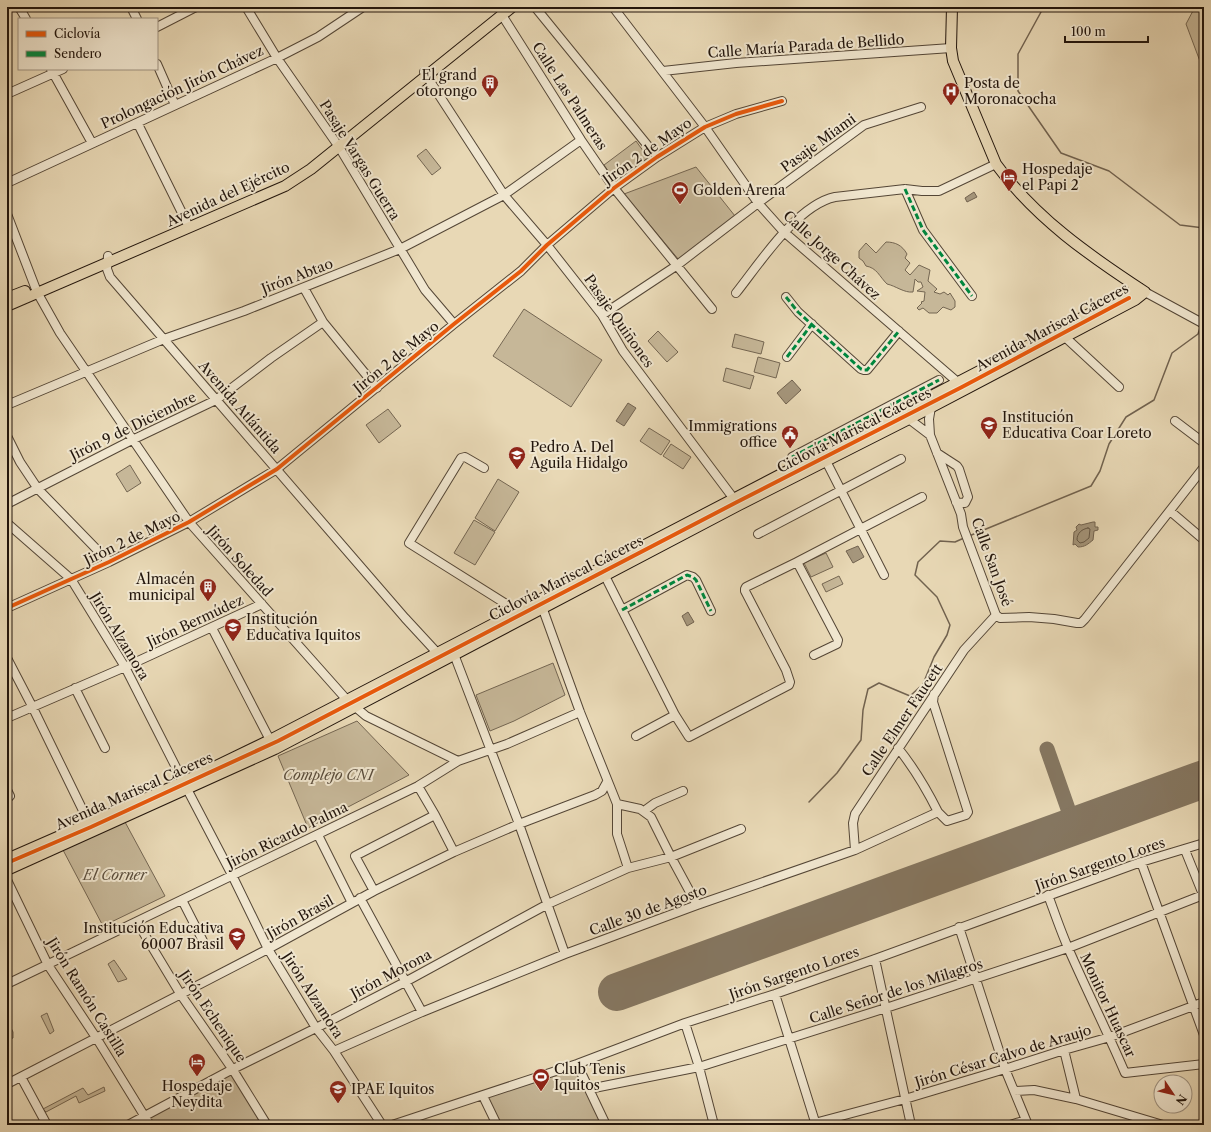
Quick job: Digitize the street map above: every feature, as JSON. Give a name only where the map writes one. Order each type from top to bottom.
[{"type":"main road","points":[[952,7],[951,48],[957,74],[996,164],[1006,179],[1054,227],[1142,290]]},
{"type":"main road","name":"Avenida del Ejército","points":[[7,298],[36,289],[285,186],[311,169],[338,145],[501,12]]},
{"type":"main road","name":"Avenida del Ejército","points":[[174,231],[187,223],[271,187],[338,145]]},
{"type":"main road","name":"Avenida del Ejército","points":[[7,306],[36,289]]},
{"type":"main road","name":"Avenida Mariscal Cáceres","points":[[7,870],[92,827],[185,786],[275,749],[355,707],[452,650],[906,415],[1142,290]]},
{"type":"main road","name":"Avenida Mariscal Cáceres","points":[[906,415],[931,407],[961,386]]},
{"type":"main road","name":"Avenida Mariscal Cáceres","points":[[452,650],[515,612],[541,604]]},
{"type":"main road","name":"Avenida Mariscal Cáceres","points":[[185,786],[347,700],[441,656]]},
{"type":"main road","name":"Avenida Mariscal Cáceres","points":[[7,859],[92,827]]},
{"type":"street","points":[[19,7],[25,18]]},
{"type":"street","points":[[131,7],[136,18]]},
{"type":"street","points":[[158,26],[196,7]]},
{"type":"street","name":"Pasaje Vargas Guerra","points":[[246,7],[277,58],[338,145],[425,290],[454,324]]},
{"type":"street","name":"Prolongación Jirón Chávez","points":[[7,183],[92,143],[138,124],[175,105],[277,58],[318,37],[363,7]]},
{"type":"street","points":[[535,7],[658,157]]},
{"type":"street","name":"Calle Jorge Chávez","points":[[613,7],[663,71],[758,203],[784,232],[961,386]]},
{"type":"street","name":"Calle Las Palmeras","points":[[501,12],[581,140],[614,188],[712,310]]},
{"type":"street","name":"Calle María Parada de Bellido","points":[[663,71],[736,63],[951,48]]},
{"type":"street","points":[[158,66],[175,105]]},
{"type":"street","points":[[7,94],[52,71],[92,143]]},
{"type":"street","name":"Pasaje Quiñones","points":[[426,74],[504,195],[547,245],[602,315],[623,351],[736,502]]},
{"type":"street","name":"Jirón 2 de Mayo","points":[[7,608],[109,562],[189,522],[277,469],[521,271],[547,245],[614,188],[704,127],[736,114],[782,101]]},
{"type":"street","name":"Pasaje Miami","points":[[602,315],[676,266],[758,203],[864,126],[921,107]]},
{"type":"street","points":[[138,124],[187,223]]},
{"type":"street","name":"Jirón Abtao","points":[[7,405],[164,339],[304,288],[400,249],[504,195],[581,140]]},
{"type":"street","points":[[736,293],[784,232],[815,204],[826,199],[906,189],[939,191],[996,164]]},
{"type":"street","points":[[906,189],[923,230],[972,296]]},
{"type":"street","name":"Jirón Soledad","points":[[7,214],[36,289],[60,333],[189,522],[347,700],[366,716],[458,762]]},
{"type":"street","name":"Avenida Atlántida","points":[[108,259],[107,269],[110,277],[405,618],[441,656]]},
{"type":"street","points":[[304,288],[323,322],[377,388]]},
{"type":"street","points":[[1142,290],[1204,324]]},
{"type":"street","points":[[786,297],[798,312],[861,369],[864,370],[867,370],[899,331]]},
{"type":"street","name":"Jirón 9 de Diciembre","points":[[7,504],[132,440],[216,400],[270,358],[323,322]]},
{"type":"street","points":[[786,356],[812,324]]},
{"type":"street","points":[[1063,333],[1119,387]]},
{"type":"street","points":[[792,457],[939,380]]},
{"type":"street","name":"Calle San José","points":[[931,407],[929,419],[930,435],[961,514],[963,527],[996,615],[1000,618],[1054,618],[1081,623],[1086,619],[1204,467]]},
{"type":"street","points":[[906,415],[930,435]]},
{"type":"street","points":[[1175,421],[1204,443]]},
{"type":"street","points":[[7,436],[20,462],[38,489],[109,562]]},
{"type":"street","points":[[937,453],[957,466],[959,469],[968,497],[965,503],[956,502]]},
{"type":"street","points":[[484,468],[464,457],[461,458],[409,542],[511,607],[515,612]]},
{"type":"street","points":[[824,457],[884,575]]},
{"type":"street","points":[[758,534],[901,459]]},
{"type":"street","points":[[602,572],[675,715],[689,737],[789,684],[790,682],[786,670],[745,589],[746,587],[922,497]]},
{"type":"street","points":[[1170,511],[1204,540]]},
{"type":"street","name":"Jirón Alzamora","points":[[7,523],[71,579],[125,667],[232,875],[268,949],[316,1028],[334,1051],[382,1125]]},
{"type":"street","points":[[797,562],[838,640],[837,644],[814,655]]},
{"type":"street","points":[[622,610],[687,575],[693,576],[696,580],[711,611]]},
{"type":"street","name":"Jirón Bermúdez","points":[[7,718],[125,667],[262,604]]},
{"type":"street","points":[[541,604],[580,712],[615,802],[616,834],[628,868]]},
{"type":"street","name":"Calle Elmer Faucett","points":[[855,850],[853,823],[855,814],[964,650],[996,615]]},
{"type":"street","points":[[212,628],[270,740]]},
{"type":"street","points":[[452,650],[519,824],[565,954]]},
{"type":"street","points":[[7,658],[92,827]]},
{"type":"street","points":[[75,688],[105,748]]},
{"type":"street","points":[[898,748],[908,760],[938,812],[947,822],[966,815],[968,812],[933,702],[934,694]]},
{"type":"street","name":"Jirón Ricardo Palma","points":[[7,984],[418,786],[458,762],[507,744],[580,712]]},
{"type":"street","points":[[636,736],[675,715]]},
{"type":"street","points":[[607,782],[602,791],[609,798],[615,802],[640,809],[651,817],[697,905]]},
{"type":"street","points":[[418,786],[454,852]]},
{"type":"street","points":[[7,790],[10,796],[7,799]]},
{"type":"street","name":"Jirón Brasil","points":[[7,1084],[181,995],[374,891],[454,852],[602,791]]},
{"type":"street","points":[[644,811],[655,803],[683,791]]},
{"type":"street","name":"Calle 30 de Agosto","points":[[334,1051],[422,1012],[565,954],[697,905],[855,850],[938,812]]},
{"type":"street","points":[[374,891],[355,856],[435,815]]},
{"type":"street","name":"Jirón Morona","points":[[128,1125],[405,982],[548,904],[628,868],[671,857],[741,829]]},
{"type":"street","points":[[318,835],[352,903]]},
{"type":"street","name":"Jirón Sargento Lores","points":[[392,1125],[577,1064],[686,1023],[776,994],[875,959],[959,927],[1141,862],[1185,850],[1204,843]]},
{"type":"street","points":[[1185,850],[1204,896]]},
{"type":"street","points":[[1141,862],[1204,1035]]},
{"type":"street","name":"Jirón Ramón Castilla","points":[[7,880],[48,965],[97,1039],[150,1125]]},
{"type":"street","name":"Monitor Huascar","points":[[1048,895],[1068,948],[1110,1037],[1125,1073],[1204,1064]]},
{"type":"street","name":"Calle Señor de los Milagros","points":[[589,1089],[699,1067],[976,979],[1068,948],[1204,896]]},
{"type":"street","points":[[7,902],[16,898]]},
{"type":"street","points":[[360,898],[422,1012]]},
{"type":"street","points":[[182,900],[204,943]]},
{"type":"street","name":"Jirón Echenique","points":[[137,922],[181,995],[233,1070],[267,1125]]},
{"type":"street","points":[[959,927],[1005,1069],[1027,1122],[1010,1125]]},
{"type":"street","points":[[875,959],[911,1125]]},
{"type":"street","points":[[776,994],[790,1038],[813,1124]]},
{"type":"street","name":"Jirón César Calvo de Araujo","points":[[813,1124],[905,1099],[1110,1037],[1204,1002]]},
{"type":"street","points":[[686,1023],[714,1125]]},
{"type":"street","points":[[1064,1050],[1076,1099]]},
{"type":"street","points":[[577,1064],[606,1125]]},
{"type":"street","points":[[21,1077],[47,1125]]},
{"type":"street","points":[[1014,1091],[1034,1090],[1076,1099],[1164,1125]]},
{"type":"street","points":[[483,1096],[497,1125]]},
{"type":"green space","points":[[1195,7],[1204,7],[1204,72],[1186,24]]},
{"type":"green space","points":[[636,141],[649,159],[616,182],[604,165]]},
{"type":"green space","points":[[426,149],[441,168],[432,175],[417,156]]},
{"type":"green space","name":"Golden Arena","points":[[696,167],[735,216],[679,260],[624,194]]},
{"type":"green space","points":[[886,242],[903,248],[907,254],[905,258],[910,263],[905,270],[910,275],[919,265],[930,270],[928,281],[937,289],[934,292],[940,294],[944,292],[948,295],[950,293],[955,301],[955,307],[951,310],[943,307],[937,313],[929,313],[923,308],[919,310],[917,308],[922,303],[921,302],[924,301],[925,292],[917,291],[923,287],[921,282],[918,282],[915,279],[913,292],[887,284],[875,270],[866,266],[859,258],[859,251],[866,243],[876,253]]},
{"type":"green space","points":[[524,309],[602,360],[571,407],[493,356]]},
{"type":"green space","points":[[658,331],[678,352],[667,362],[648,341]]},
{"type":"green space","points":[[735,334],[764,342],[761,354],[732,347]]},
{"type":"green space","points":[[758,357],[780,363],[776,378],[754,372]]},
{"type":"green space","points":[[726,368],[754,376],[750,389],[723,381]]},
{"type":"green space","points":[[388,409],[401,426],[379,443],[366,425]]},
{"type":"green space","points":[[649,428],[670,441],[661,455],[640,441]]},
{"type":"green space","points":[[671,444],[691,457],[683,469],[663,456]]},
{"type":"green space","points":[[130,465],[141,483],[127,492],[116,474]]},
{"type":"green space","points":[[498,479],[519,492],[495,531],[475,518]]},
{"type":"green space","points":[[474,520],[495,532],[475,565],[454,553]]},
{"type":"green space","points":[[826,553],[833,567],[811,577],[804,563]]},
{"type":"green space","points":[[839,576],[843,584],[826,592],[822,584]]},
{"type":"green space","points":[[553,663],[565,695],[514,721],[490,731],[476,695]]},
{"type":"green space","name":"Complejo CNI","points":[[357,721],[409,775],[308,828],[278,756]]},
{"type":"green space","name":"El Corner","points":[[125,822],[165,896],[103,926],[63,850]]},
{"type":"green space","points":[[114,960],[127,979],[118,982],[108,964]]},
{"type":"green space","points":[[47,1013],[54,1031],[50,1034],[41,1016]]},
{"type":"green space","points":[[7,1020],[13,1032],[13,1038],[7,1040]]},
{"type":"green space","name":"Club Tenis Iquitos","points":[[577,1064],[606,1125],[497,1125],[483,1096]]},
{"type":"green space","points":[[233,1070],[267,1125],[150,1125],[145,1116]]},
{"type":"green space","points":[[104,1087],[105,1091],[79,1103],[76,1096],[46,1112],[43,1109],[83,1088],[88,1095]]},
{"type":"water","points":[[687,186],[689,190],[677,196],[675,192]]},
{"type":"water","points":[[974,192],[977,197],[967,202],[965,198]]},
{"type":"water","points":[[792,380],[801,390],[786,404],[777,393]]},
{"type":"water","points":[[628,403],[636,408],[624,426],[616,421]]},
{"type":"water","points":[[1095,522],[1095,527],[1098,527],[1098,530],[1094,531],[1093,540],[1083,546],[1078,547],[1075,544],[1073,545],[1074,532],[1077,530],[1076,527],[1079,524],[1081,525]]},
{"type":"water","points":[[858,546],[864,557],[853,563],[846,551]]},
{"type":"water","points":[[688,612],[694,622],[687,626],[682,616]]},
{"type":"waterway","points":[[1040,7],[1041,12],[1018,54],[1018,91],[1061,153],[1109,171],[1180,225],[1204,228]]},
{"type":"waterway","points":[[1041,12],[1043,7]]},
{"type":"waterway","points":[[969,536],[1091,486],[1100,471],[1109,444],[1126,417],[1154,400],[1172,353],[1198,334],[1201,325]]},
{"type":"waterway","points":[[809,802],[837,773],[861,740],[863,710],[868,689],[879,683],[910,696],[923,684],[934,657],[947,635],[950,625],[937,597],[915,575],[918,562],[940,541],[955,542],[964,538]]},
{"type":"taxiway","points":[[1047,749],[1074,826]]},
{"type":"runway","points":[[617,992],[1204,779]]},
{"type":"marked path","points":[[905,189],[923,230],[972,296]]},
{"type":"marked path","points":[[786,297],[798,312],[861,369],[864,370],[867,370],[899,331]]},
{"type":"marked path","points":[[787,357],[812,324]]},
{"type":"marked path","points":[[792,457],[939,380]]},
{"type":"marked path","points":[[622,610],[687,575],[696,580],[711,611]]},
{"type":"cycle path","points":[[7,608],[109,562],[189,522],[277,469],[521,271],[547,245],[614,188],[657,157],[705,127],[736,114],[782,101]]},
{"type":"cycle path","name":"Ciclovía Mariscal Cáceres","points":[[7,863],[91,827],[278,741],[737,502],[962,387],[1129,298]]},
{"type":"place","name":"El grand otorongo","points":[[490,98]]},
{"type":"place","name":"Posta de Moronacocha","points":[[951,106]]},
{"type":"place","name":"Hospedaje el Papi 2","points":[[1009,192]]},
{"type":"place","name":"Golden Arena","points":[[680,205]]},
{"type":"place","name":"Institución Educativa Coar Loreto","points":[[989,440]]},
{"type":"place","name":"Immigrations office","points":[[790,449]]},
{"type":"place","name":"Pedro A. Del Aguila Hidalgo","points":[[517,470]]},
{"type":"place","name":"Almacén municipal","points":[[208,602]]},
{"type":"place","name":"Institución Educativa Iquitos","points":[[233,642]]},
{"type":"place","name":"Institución Educativa 60007 Brasil","points":[[237,951]]},
{"type":"place","name":"Hospedaje Neydita","points":[[197,1077]]},
{"type":"place","name":"Club Tenis Iquitos","points":[[541,1092]]},
{"type":"place","name":"IPAE Iquitos","points":[[338,1104]]}]
